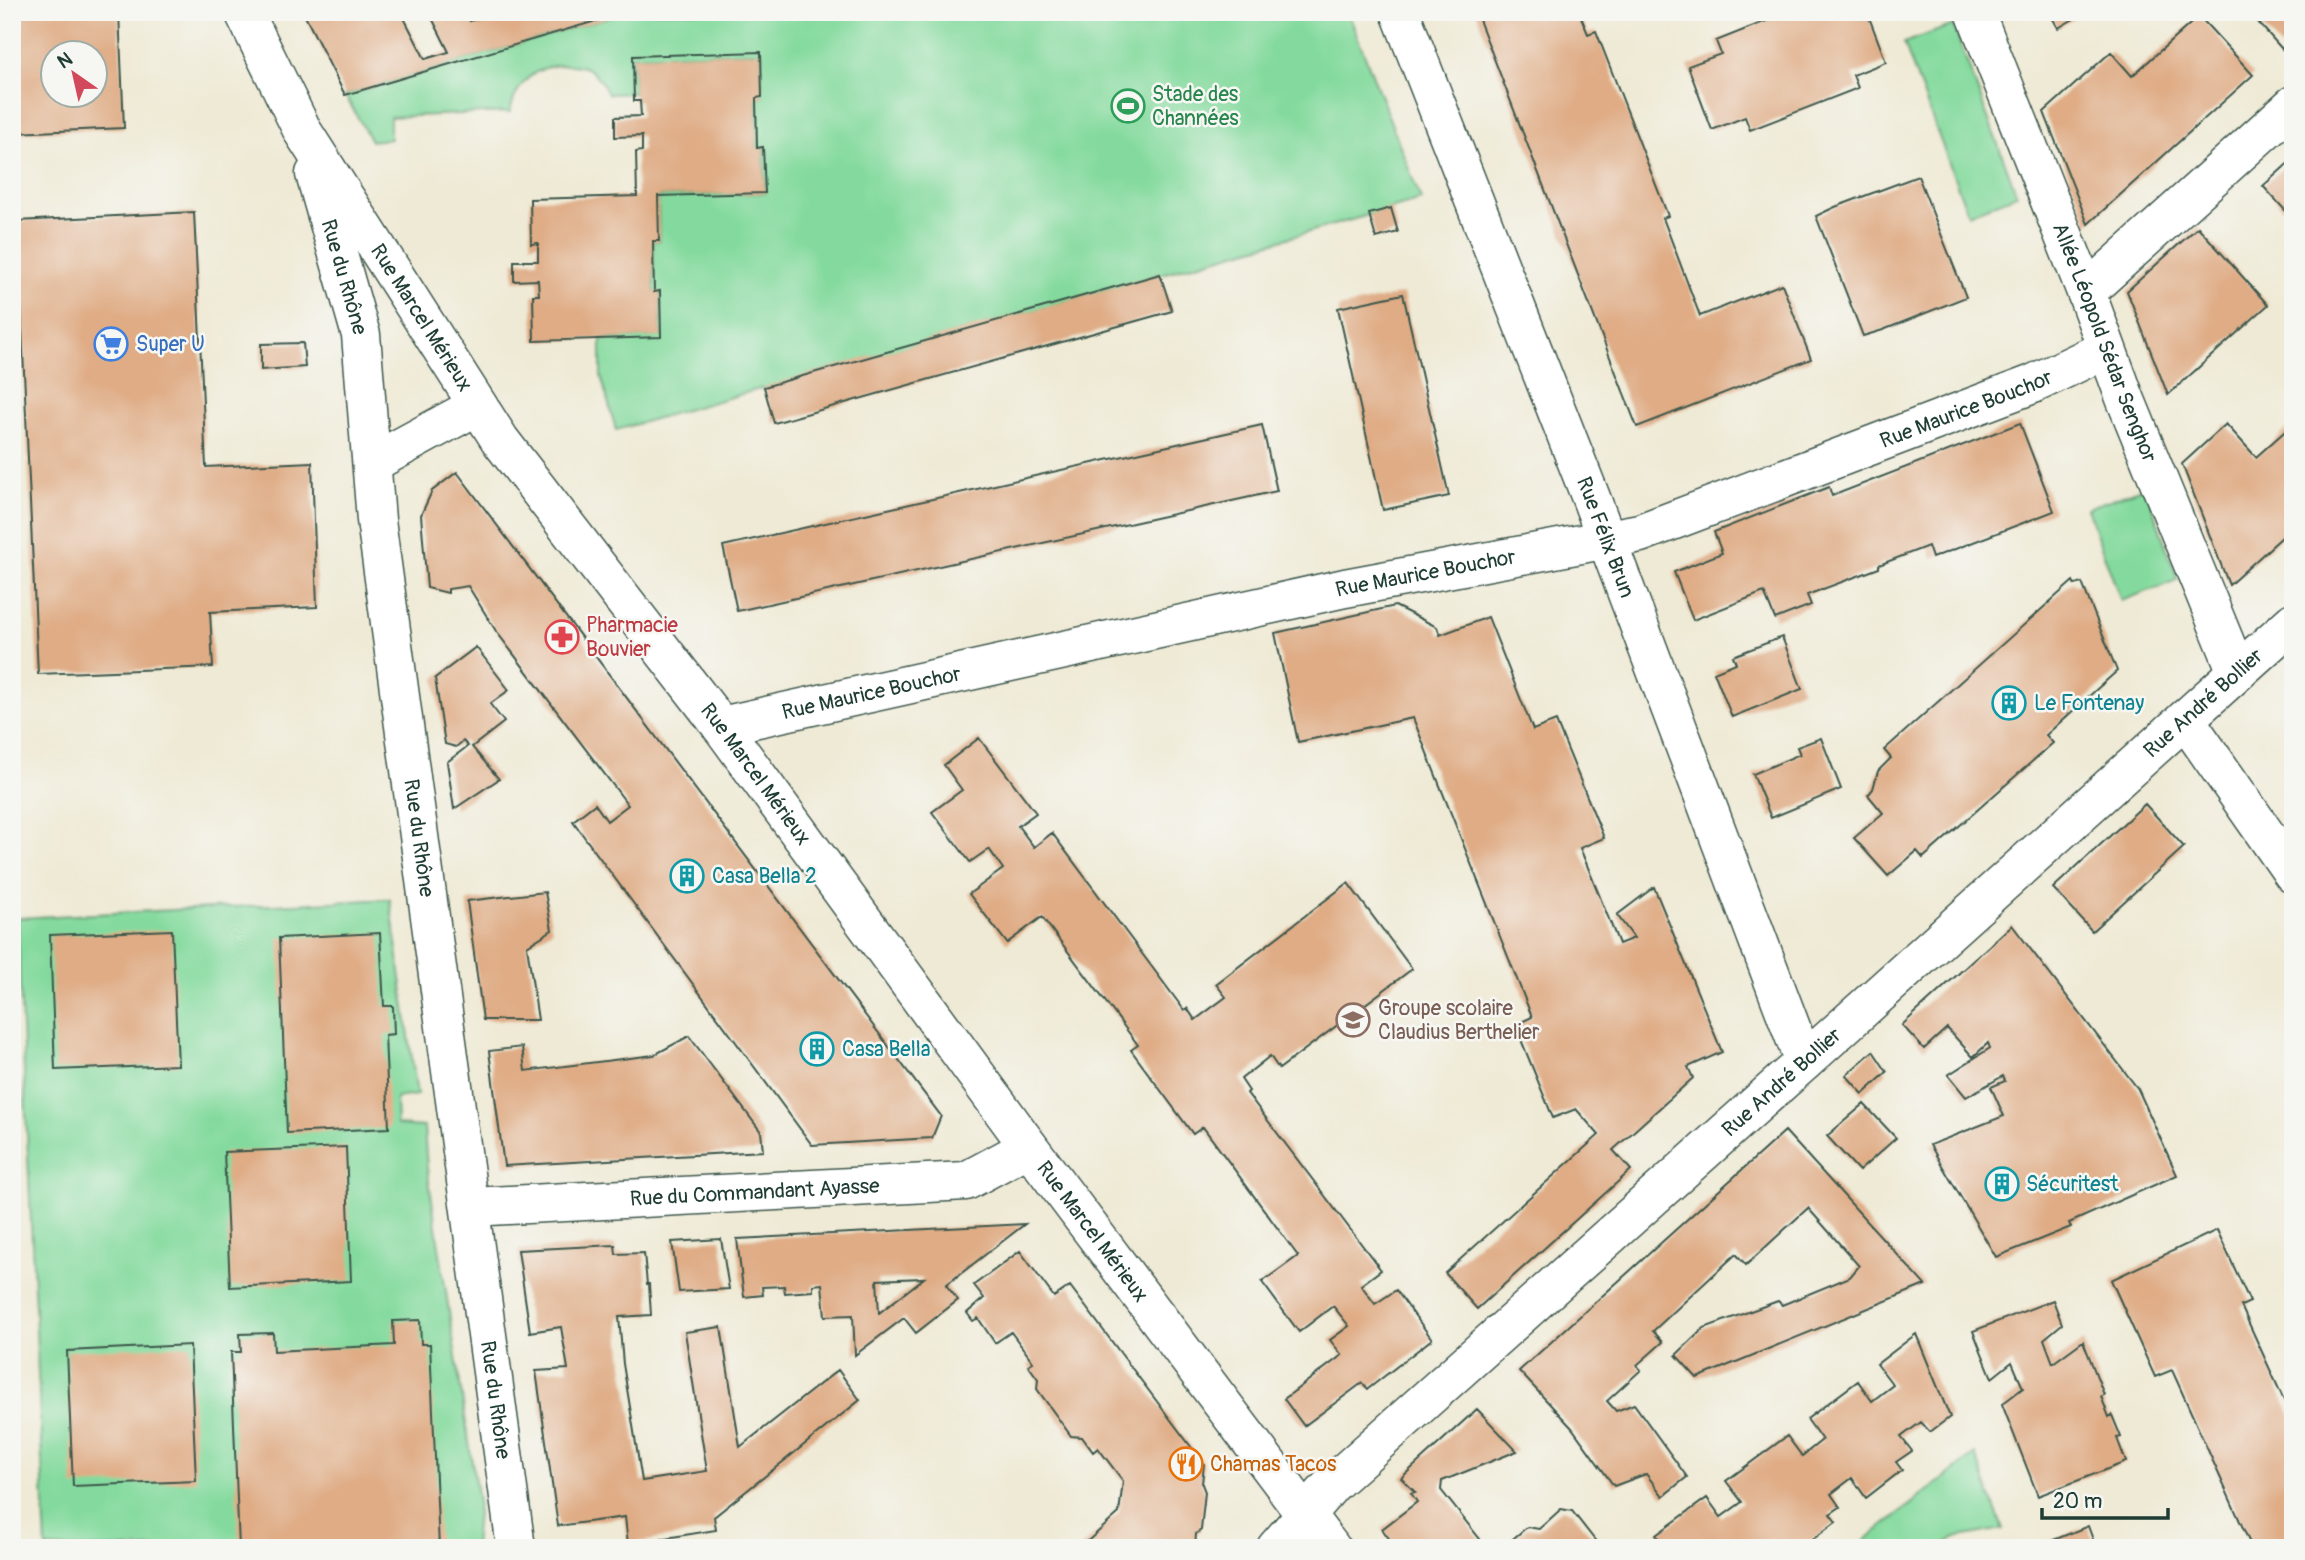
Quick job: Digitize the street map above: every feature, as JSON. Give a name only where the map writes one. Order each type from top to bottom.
[{"type":"street","name":"Rue Marcel Mérieux","points":[[244,12],[303,132],[500,440],[722,726],[1029,1147],[1331,1548]]},
{"type":"street","name":"Rue Félix Brun","points":[[1400,12],[1804,1062]]},
{"type":"street","name":"Allée Léopold Sédar Senghor","points":[[1975,12],[2106,349],[2237,672]]},
{"type":"street","points":[[2086,292],[2293,106]]},
{"type":"street","name":"Rue du Rhône","points":[[303,132],[361,335],[376,520],[516,1548]]},
{"type":"street","name":"Rue Maurice Bouchor","points":[[722,726],[1345,588],[1640,533],[2033,384],[2106,349]]},
{"type":"street","points":[[372,463],[477,405]]},
{"type":"street","name":"Rue André Bollier","points":[[1276,1548],[1333,1483],[2293,622]]},
{"type":"street","points":[[2185,719],[2293,874]]},
{"type":"street","name":"Rue du Commandant Ayasse","points":[[471,1208],[966,1181],[1029,1147]]},
{"type":"green space","points":[[626,12],[1348,12],[1421,200],[616,430],[601,376],[601,339],[661,336],[660,292],[654,292],[653,241],[659,241],[658,196],[765,193],[764,148],[757,148],[756,98],[762,97],[761,52],[633,56],[634,93],[608,94],[597,77],[583,67],[575,65],[546,68],[522,84],[510,112],[390,117],[390,139],[371,141],[345,95]]},
{"type":"green space","points":[[1953,25],[2017,195],[1968,214],[1904,43]]},
{"type":"green space","points":[[2145,487],[2178,580],[2121,601],[2087,508]]},
{"type":"green space","points":[[390,899],[417,1095],[396,1098],[397,1125],[424,1127],[427,1168],[478,1501],[474,1548],[46,1548],[17,918]]},
{"type":"green space","points":[[1975,1454],[2003,1529],[1954,1538],[1941,1548],[1855,1548]]},
{"type":"building","points":[[12,12],[119,12],[124,128],[15,133]]},
{"type":"building","points":[[303,12],[401,12],[425,59],[449,52],[429,12],[466,12],[470,21],[499,12],[612,12],[613,16],[345,95]]},
{"type":"building","points":[[1476,12],[1579,12],[1588,34],[1596,31],[1668,216],[1663,218],[1700,316],[1782,284],[1811,359],[1637,427]]},
{"type":"building","points":[[1789,12],[1867,12],[1886,62],[1853,75],[1858,88],[1750,130],[1745,117],[1712,130],[1688,66],[1721,54],[1716,41]]},
{"type":"building","points":[[2049,12],[2086,12],[2058,28]]},
{"type":"building","points":[[2249,12],[2293,12],[2293,39],[2282,49]]},
{"type":"building","points":[[2199,16],[2253,75],[2088,224],[2044,112],[2111,52],[2132,76]]},
{"type":"building","points":[[761,52],[762,97],[756,98],[757,148],[763,147],[765,193],[658,196],[659,241],[653,241],[654,292],[660,291],[661,337],[534,341],[533,295],[539,295],[538,280],[514,281],[514,261],[538,261],[538,243],[531,244],[530,199],[637,196],[636,152],[642,151],[642,136],[615,137],[615,117],[641,116],[640,101],[634,101],[633,56]]},
{"type":"building","points":[[2293,159],[2293,219],[2263,186]]},
{"type":"building","points":[[1918,176],[1966,297],[1863,336],[1816,216]]},
{"type":"building","points":[[1391,208],[1398,232],[1376,238],[1369,214]]},
{"type":"building","name":"Super U","points":[[194,212],[206,467],[312,462],[317,607],[210,612],[213,667],[38,674],[17,221]]},
{"type":"building","points":[[2198,227],[2268,305],[2168,395],[2127,291]]},
{"type":"building","points":[[1160,274],[1172,311],[774,423],[764,387]]},
{"type":"building","points":[[1403,294],[1449,496],[1383,510],[1338,308]]},
{"type":"building","points":[[303,343],[305,367],[261,370],[261,344]]},
{"type":"building","points":[[2020,423],[2054,511],[1932,558],[1928,546],[1807,595],[1811,605],[1775,619],[1764,592],[1693,620],[1674,572],[1722,553],[1714,532],[1829,487],[1832,496]]},
{"type":"building","points":[[2226,424],[2256,457],[2293,424],[2293,527],[2229,585],[2182,464]]},
{"type":"building","points":[[1262,425],[1277,491],[737,611],[723,546]]},
{"type":"building","points":[[457,472],[941,1116],[932,1138],[812,1145],[585,838],[573,821],[595,804],[607,821],[628,805],[496,631],[468,586],[448,589],[448,593],[427,588],[421,515],[432,491]]},
{"type":"building","name":"Le Fontenay","points":[[2073,581],[2075,585],[2082,583],[2117,671],[2046,735],[2053,743],[1923,858],[1917,851],[1888,876],[1854,838],[1883,813],[1868,795],[1873,789],[1878,771],[1891,758],[1884,750]]},
{"type":"building","points":[[1395,606],[1437,627],[1440,635],[1488,617],[1533,730],[1556,721],[1604,838],[1580,848],[1619,944],[1634,938],[1617,915],[1654,887],[1722,1052],[1688,1067],[1693,1078],[1613,1150],[1631,1170],[1477,1309],[1445,1273],[1599,1135],[1576,1109],[1553,1118],[1515,1025],[1532,1017],[1413,718],[1298,742],[1275,633]]},
{"type":"building","points":[[1782,637],[1802,689],[1732,717],[1714,672],[1736,663],[1733,656]]},
{"type":"building","points":[[476,647],[509,690],[490,704],[504,722],[472,747],[499,779],[454,809],[447,762],[468,746],[463,741],[456,747],[445,744],[435,678]]},
{"type":"building","points":[[979,738],[1036,813],[1018,826],[1034,847],[1052,833],[1184,1010],[1187,1008],[1195,1020],[1226,997],[1216,984],[1348,883],[1412,969],[1279,1069],[1270,1056],[1241,1079],[1249,1091],[1247,1093],[1381,1270],[1361,1285],[1375,1304],[1396,1290],[1432,1339],[1368,1389],[1362,1383],[1304,1426],[1284,1399],[1342,1355],[1330,1340],[1349,1326],[1333,1306],[1299,1332],[1262,1282],[1298,1256],[1203,1127],[1193,1134],[1131,1050],[1138,1045],[1042,917],[1007,943],[969,894],[1003,869],[989,849],[970,862],[932,812],[962,790],[944,765]]},
{"type":"building","points":[[1821,738],[1841,789],[1771,818],[1753,774],[1800,754],[1797,747]]},
{"type":"building","points":[[2145,804],[2184,847],[2092,931],[2053,888]]},
{"type":"building","points":[[545,892],[552,930],[527,946],[538,1020],[483,1020],[467,901]]},
{"type":"building","points":[[2012,925],[2138,1089],[2177,1175],[2069,1223],[2071,1227],[1996,1257],[1930,1145],[2004,1116],[1991,1087],[2005,1081],[2003,1076],[1966,1097],[1948,1075],[1990,1048],[1988,1043],[1973,1057],[1947,1028],[1924,1049],[1902,1025]]},
{"type":"building","points":[[172,930],[178,1065],[55,1070],[50,935]]},
{"type":"building","points":[[380,933],[384,1006],[393,1006],[394,1034],[385,1035],[389,1128],[287,1133],[279,938]]},
{"type":"building","points":[[689,1036],[761,1132],[763,1151],[504,1166],[489,1051],[522,1047],[525,1071],[654,1055]]},
{"type":"building","points":[[1873,1051],[1887,1072],[1863,1094],[1846,1075]]},
{"type":"building","points":[[1864,1104],[1896,1138],[1859,1171],[1827,1136]]},
{"type":"building","points":[[1785,1131],[1925,1285],[1697,1378],[1676,1355],[1704,1328],[1778,1301],[1782,1305],[1850,1277],[1859,1266],[1808,1208],[1746,1265],[1736,1254],[1653,1331],[1663,1342],[1637,1365],[1641,1370],[1607,1401],[1616,1411],[1634,1404],[1687,1477],[1663,1496],[1646,1474],[1614,1486],[1572,1428],[1519,1371]]},
{"type":"building","points":[[346,1147],[351,1281],[230,1287],[224,1152]]},
{"type":"building","points":[[1025,1224],[946,1285],[958,1300],[916,1333],[904,1318],[855,1355],[853,1315],[825,1316],[822,1284],[813,1285],[813,1291],[785,1293],[784,1286],[762,1287],[763,1295],[744,1297],[737,1239]],"holes":[[[924,1278],[879,1313],[877,1280]]]},
{"type":"building","points":[[2217,1230],[2250,1302],[2241,1306],[2293,1420],[2293,1548],[2252,1548],[2172,1370],[2155,1377],[2111,1280]]},
{"type":"building","points":[[721,1239],[729,1289],[679,1292],[672,1242]]},
{"type":"building","points":[[615,1245],[616,1254],[644,1253],[649,1284],[651,1315],[619,1317],[623,1364],[642,1481],[707,1471],[685,1332],[721,1327],[740,1447],[838,1370],[860,1400],[714,1517],[716,1530],[628,1544],[625,1517],[558,1526],[536,1371],[568,1369],[561,1327],[530,1332],[518,1250]]},
{"type":"building","points":[[1020,1251],[1054,1297],[1070,1286],[1204,1464],[1202,1484],[1205,1492],[1201,1530],[1196,1534],[1195,1548],[1080,1548],[1119,1513],[1123,1481],[1098,1448],[1093,1452],[1082,1437],[1071,1436],[1037,1389],[1038,1379],[1028,1365],[1033,1362],[1011,1332],[995,1343],[978,1318],[973,1321],[967,1313],[984,1298],[974,1285]]},
{"type":"building","points":[[2053,1300],[2062,1324],[2044,1339],[2053,1363],[2083,1341],[2104,1395],[2101,1396],[2109,1417],[2112,1415],[2121,1437],[2117,1438],[2126,1462],[2038,1496],[2002,1404],[2023,1388],[2012,1362],[1992,1378],[1973,1331]]},
{"type":"building","points":[[420,1320],[421,1344],[430,1344],[439,1548],[239,1548],[231,1352],[241,1352],[240,1334],[273,1333],[274,1351],[394,1345],[393,1321]]},
{"type":"building","points":[[1916,1334],[1950,1417],[1930,1432],[1921,1422],[1901,1437],[1912,1451],[1896,1462],[1902,1470],[1866,1498],[1852,1478],[1831,1494],[1840,1507],[1830,1514],[1836,1522],[1801,1548],[1777,1548],[1771,1540],[1761,1548],[1666,1548],[1656,1535],[1707,1498],[1721,1517],[1742,1502],[1726,1481],[1787,1436],[1802,1456],[1822,1440],[1807,1419],[1858,1381],[1872,1401],[1893,1385],[1877,1364]]},
{"type":"building","points":[[190,1345],[196,1481],[73,1486],[67,1351]]},
{"type":"building","points":[[1477,1409],[1517,1451],[1442,1481],[1441,1490],[1487,1548],[1396,1548],[1382,1529],[1417,1502],[1411,1493],[1415,1492],[1401,1478]]},
{"type":"building","points":[[1561,1509],[1572,1511],[1601,1548],[1502,1548],[1527,1527],[1539,1529]]},
{"type":"building","points":[[2088,1526],[2096,1548],[2034,1548]]},
{"type":"place","name":"Stade des Channées","points":[[1128,106]]},
{"type":"place","name":"Super U","points":[[111,344]]},
{"type":"place","name":"Pharmacie Bouvier","points":[[562,637]]},
{"type":"place","name":"Le Fontenay","points":[[2009,703]]},
{"type":"place","name":"Casa Bella 2","points":[[687,876]]},
{"type":"place","name":"Groupe scolaire Claudius Berthelier","points":[[1353,1020]]},
{"type":"place","name":"Casa Bella","points":[[817,1049]]},
{"type":"place","name":"Sécuritest","points":[[2002,1184]]},
{"type":"place","name":"Chamas Tacos","points":[[1186,1464]]}]
